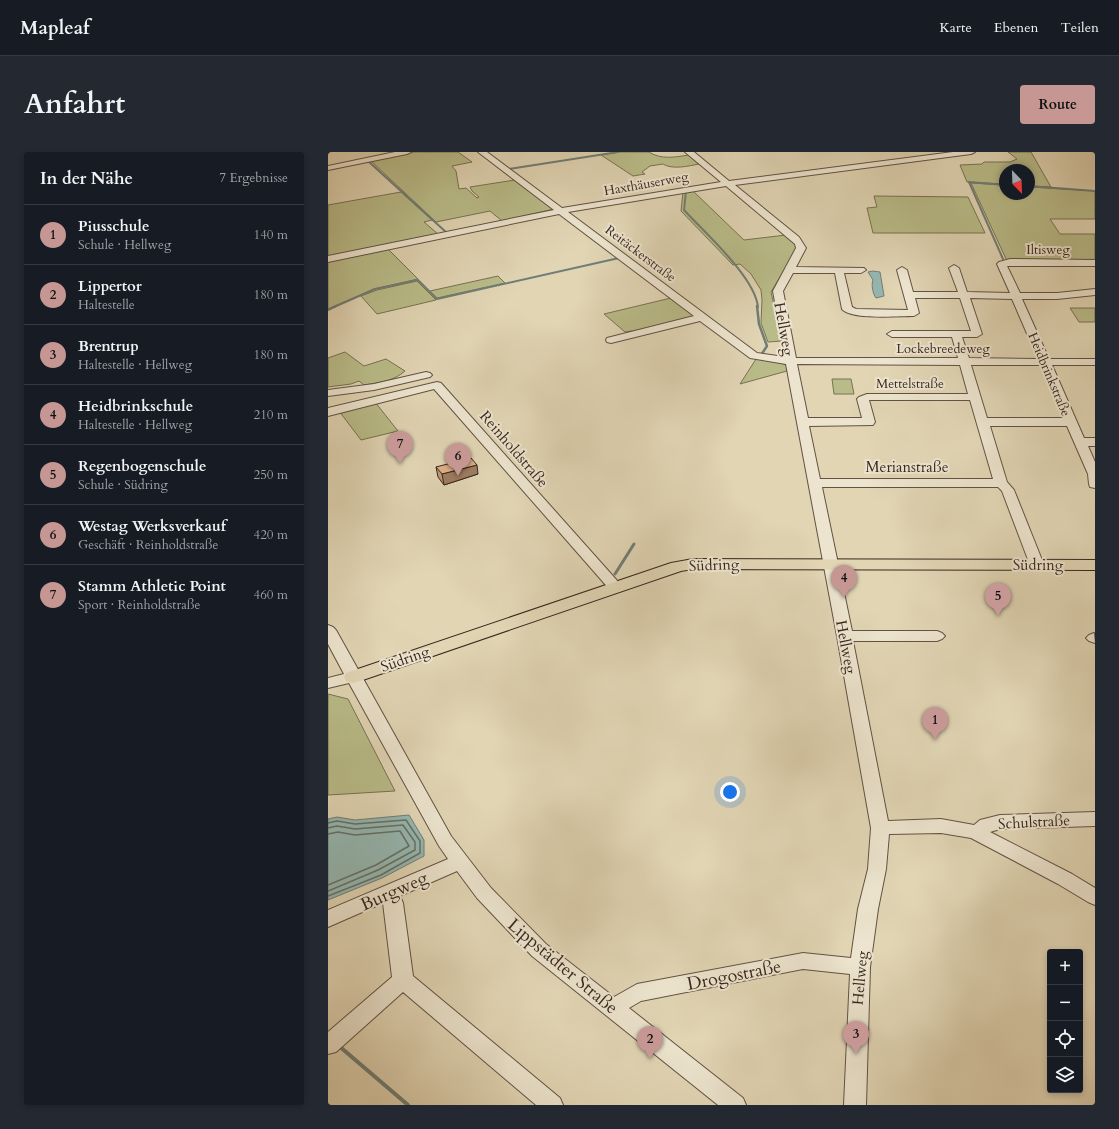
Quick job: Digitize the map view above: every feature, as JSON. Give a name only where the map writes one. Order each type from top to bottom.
[{"type":"main road","name":"Südring","points":[[353,677],[616,588],[693,564],[1095,565]]},
{"type":"street","points":[[328,168],[407,152]]},
{"type":"street","name":"Reitäckerstraße","points":[[482,152],[754,356],[790,361]]},
{"type":"street","name":"Hellweg","points":[[689,152],[800,244],[800,252],[778,291],[790,361],[845,636],[880,828],[878,869],[868,909],[860,967],[855,1105]]},
{"type":"street","name":"Haxthäuserweg","points":[[328,259],[561,211],[726,183],[971,152]]},
{"type":"street","name":"Iltisweg","points":[[1002,264],[1010,262],[1095,263]]},
{"type":"street","name":"Heidbrinkstraße","points":[[1002,264],[1094,474],[1095,484]]},
{"type":"street","points":[[892,334],[977,334],[954,268]]},
{"type":"street","points":[[790,270],[862,270]]},
{"type":"street","points":[[839,270],[847,309],[854,312],[914,313],[902,270]]},
{"type":"street","points":[[910,295],[1071,295],[1082,292],[1095,292]]},
{"type":"street","points":[[610,340],[702,317]]},
{"type":"street","points":[[956,334],[1001,483],[1008,490],[1037,565]]},
{"type":"street","name":"Lockebreedeweg","points":[[790,361],[1095,362]]},
{"type":"street","points":[[328,393],[374,388],[426,375]]},
{"type":"street","name":"Reinholdstraße","points":[[328,412],[437,385],[616,588]]},
{"type":"street","name":"Mettelstraße","points":[[802,422],[869,422],[863,399],[867,397],[976,397]]},
{"type":"street","points":[[982,422],[1070,422]]},
{"type":"street","points":[[1079,442],[1095,442]]},
{"type":"street","name":"Merianstraße","points":[[814,483],[1001,483]]},
{"type":"street","name":"Lippstädter Straße","points":[[328,630],[413,786],[445,841],[484,894],[539,950],[735,1105]]},
{"type":"street","points":[[845,636],[937,636]]},
{"type":"street","name":"Südring","points":[[328,683],[353,677]]},
{"type":"street","name":"Schulstraße","points":[[880,828],[944,825],[963,828],[977,833],[986,826],[1000,822],[1095,819]]},
{"type":"street","points":[[977,833],[1065,878],[1095,897]]},
{"type":"street","name":"Burgweg","points":[[328,919],[459,862]]},
{"type":"street","points":[[389,892],[393,902],[403,980],[552,1105]]},
{"type":"street","name":"Drogostraße","points":[[614,1010],[622,1002],[637,993],[803,961],[860,967]]},
{"type":"street","points":[[331,1042],[403,980]]},
{"type":"green space","points":[[414,152],[458,152],[472,162],[452,166],[456,171],[459,189],[466,188],[477,198],[479,197],[470,187],[515,180],[554,209],[502,221],[490,211],[436,222],[371,161]]},
{"type":"green space","points":[[620,152],[649,152],[654,155],[664,157],[689,155],[699,164],[681,167],[671,167],[663,164],[650,166],[642,172],[645,174],[633,176],[601,155]]},
{"type":"green space","points":[[1008,152],[1031,152],[1051,187],[1035,186],[1035,164],[999,164],[999,184],[967,182],[960,165],[982,164],[984,162],[1010,162],[1017,159]]},
{"type":"green space","points":[[971,183],[999,185],[999,200],[1035,200],[1035,187],[1095,191],[1095,219],[1050,219],[1060,234],[1095,234],[1095,262],[1007,261]]},
{"type":"green space","points":[[693,191],[744,240],[786,235],[796,245],[795,252],[771,292],[782,341],[768,342],[761,323],[761,290],[751,274],[740,264],[733,265],[681,211],[683,192]]},
{"type":"green space","points":[[401,192],[432,220],[424,222],[438,234],[328,257],[328,205]]},
{"type":"green space","points":[[874,196],[968,197],[985,233],[873,233],[867,208],[877,207]]},
{"type":"green space","points":[[388,249],[418,279],[374,289],[328,309],[328,261]]},
{"type":"green space","points":[[498,276],[505,283],[437,298],[430,291]]},
{"type":"green space","points":[[417,281],[436,300],[377,314],[361,296],[377,290]]},
{"type":"green space","points":[[671,298],[694,315],[693,318],[638,332],[625,332],[604,314]]},
{"type":"green space","points":[[1070,308],[1095,308],[1095,322],[1079,322]]},
{"type":"green space","points":[[345,352],[364,366],[386,359],[405,371],[396,377],[380,382],[364,385],[359,381],[351,384],[328,387],[328,358]]},
{"type":"green space","points":[[756,359],[782,363],[787,366],[787,371],[740,384]]},
{"type":"green space","points":[[832,379],[851,379],[854,394],[834,394]]},
{"type":"green space","points":[[375,402],[398,431],[361,440],[339,411]]},
{"type":"green space","points":[[328,694],[348,699],[395,791],[328,795]]},
{"type":"water","points":[[868,272],[880,272],[884,296],[876,298],[874,294],[872,287],[873,280]]},
{"type":"water","points":[[409,815],[424,840],[424,856],[382,878],[328,900],[328,819],[337,817],[355,820]]},
{"type":"building","points":[[471,458],[477,465],[442,474],[436,467]]},
{"type":"waterway","points":[[509,169],[618,152]]},
{"type":"waterway","points":[[368,161],[447,233]]},
{"type":"waterway","points":[[999,184],[969,182],[1003,259]]},
{"type":"waterway","points":[[1035,186],[1095,191]]},
{"type":"waterway","points":[[689,191],[686,191],[684,210],[739,269],[755,295],[758,307]]},
{"type":"waterway","points":[[334,307],[375,289],[418,280],[437,299],[619,258]]},
{"type":"waterway","points":[[757,306],[759,324],[767,346],[761,355]]},
{"type":"waterway","points":[[328,310],[334,307]]},
{"type":"waterway","points":[[615,574],[634,544]]},
{"type":"waterway","points":[[339,1046],[408,1105]]},
{"type":"place","name":"Stamm Athletic Point","points":[[400,464]]},
{"type":"place","name":"Westag Werksverkauf","points":[[458,476]]},
{"type":"place","name":"Heidbrinkschule","points":[[844,598]]},
{"type":"place","name":"Regenbogenschule","points":[[998,616]]},
{"type":"place","name":"Piusschule","points":[[935,740]]},
{"type":"place","name":"Brentrup","points":[[856,1054]]},
{"type":"place","name":"Lippertor","points":[[650,1059]]}]
